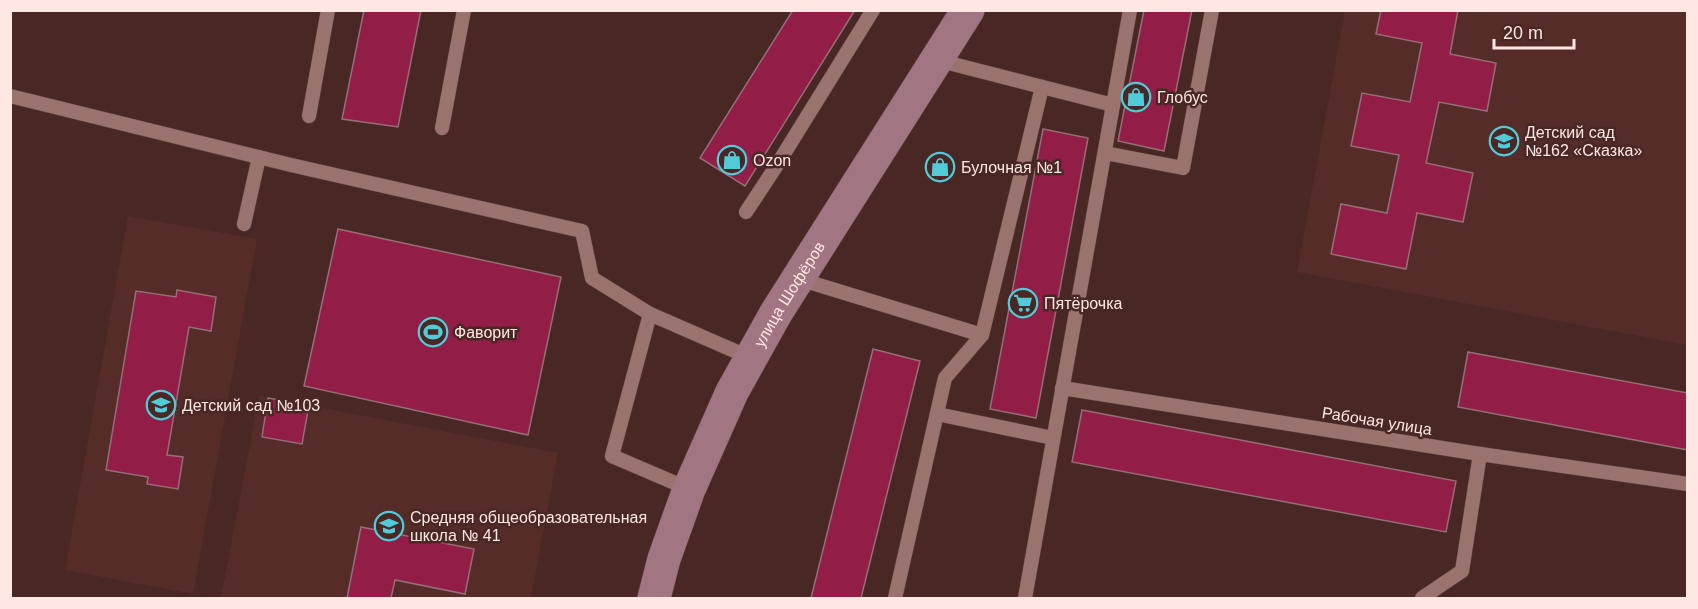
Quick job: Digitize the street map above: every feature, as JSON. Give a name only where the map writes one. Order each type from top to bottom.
[{"type":"main road","name":"улица Шофёров","points":[[654,598],[664,559],[689,489],[732,392],[776,314],[968,10]]},
{"type":"lane","points":[[309,116],[328,10]]},
{"type":"lane","points":[[441,128],[464,10]]},
{"type":"lane","points":[[746,212],[873,10]]},
{"type":"lane","points":[[1025,598],[1130,10]]},
{"type":"lane","points":[[1105,153],[1184,168],[1212,10]]},
{"type":"lane","points":[[937,60],[1113,105]]},
{"type":"lane","points":[[895,598],[945,378],[982,335],[1042,87]]},
{"type":"lane","points":[[10,96],[259,157],[582,231],[592,278],[650,314],[751,358]]},
{"type":"lane","points":[[244,224],[259,157]]},
{"type":"lane","points":[[799,279],[982,335]]},
{"type":"lane","points":[[650,314],[612,456],[689,489]]},
{"type":"lane","name":"Рабочая улица","points":[[1062,388],[1480,454],[1688,484]]},
{"type":"lane","points":[[937,414],[1053,438]]},
{"type":"lane","points":[[1422,598],[1462,571],[1480,454]]},
{"type":"shaded area","name":"Детский сад №162 «Сказка»","points":[[1345,11],[1687,11],[1687,345],[1297,272]]},
{"type":"shaded area","name":"Детский сад №103","points":[[128,216],[257,239],[193,594],[65,570]]},
{"type":"shaded area","name":"Средняя общеобразовательная школа № 41","points":[[259,396],[558,453],[531,598],[221,598]]},
{"type":"building","points":[[364,10],[421,10],[398,127],[342,119]]},
{"type":"building","points":[[793,10],[855,10],[745,186],[700,158]]},
{"type":"building","points":[[1144,10],[1192,10],[1164,151],[1118,141]]},
{"type":"building","points":[[1381,10],[1458,10],[1450,54],[1496,63],[1487,111],[1439,102],[1426,163],[1473,173],[1463,222],[1417,213],[1406,269],[1331,254],[1341,204],[1387,213],[1399,155],[1351,146],[1362,93],[1410,102],[1422,43],[1376,34]]},
{"type":"building","points":[[1043,129],[1088,138],[1036,418],[990,409]]},
{"type":"building","name":"Фаворит","points":[[338,229],[561,277],[528,435],[304,386]]},
{"type":"building","points":[[177,290],[216,297],[211,331],[189,327],[167,455],[183,457],[178,489],[147,484],[148,477],[106,470],[136,291],[176,297]]},
{"type":"building","points":[[873,349],[920,361],[861,598],[811,598]]},
{"type":"building","points":[[1468,352],[1688,393],[1688,450],[1458,407]]},
{"type":"building","points":[[268,398],[309,405],[302,444],[262,437]]},
{"type":"building","points":[[1082,410],[1456,481],[1446,532],[1072,462]]},
{"type":"building","points":[[361,527],[474,549],[465,594],[395,580],[391,598],[347,598]]},
{"type":"place","name":"Глобус","points":[[1136,97]]},
{"type":"place","name":"Детский сад №162 «Сказка»","points":[[1504,141]]},
{"type":"place","name":"Ozon","points":[[732,160]]},
{"type":"place","name":"Булочная №1","points":[[940,167]]},
{"type":"place","name":"Пятёрочка","points":[[1023,303]]},
{"type":"place","name":"Фаворит","points":[[433,332]]},
{"type":"place","name":"Детский сад №103","points":[[161,405]]},
{"type":"place","name":"Средняя общеобразовательная школа № 41","points":[[389,526]]}]
